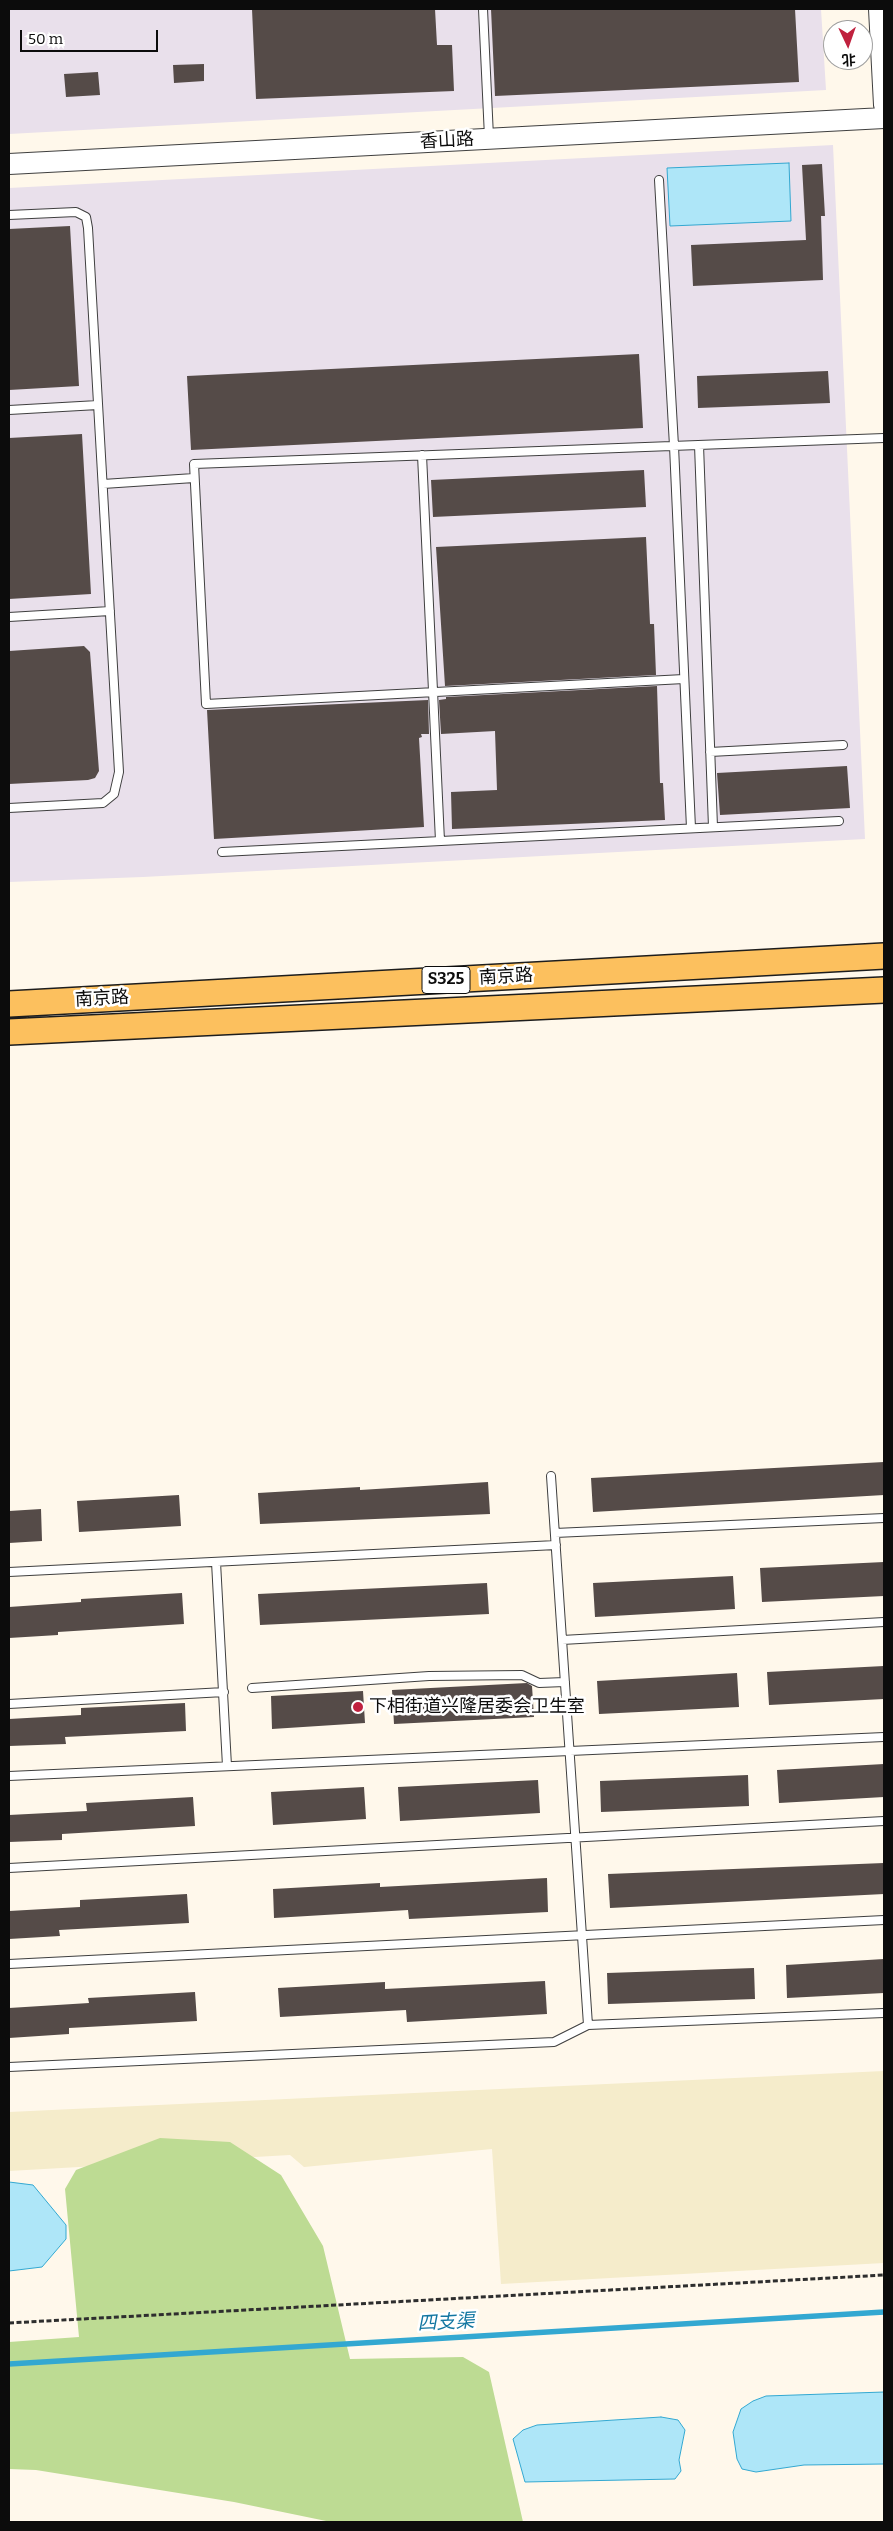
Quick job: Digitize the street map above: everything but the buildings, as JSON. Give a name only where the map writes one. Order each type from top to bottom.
[{"type":"main road","name":"南京路","points":[[9,1004],[884,956]]},
{"type":"main road","name":"南京路","points":[[9,1032],[884,990]]},
{"type":"street","points":[[879,9],[884,105]]},
{"type":"street","name":"香山路","points":[[9,164],[884,118]]},
{"type":"lane","points":[[483,9],[490,139]]},
{"type":"lane","points":[[659,180],[674,446],[691,828]]},
{"type":"lane","points":[[9,215],[76,212],[86,217],[119,772],[114,794],[103,802],[9,808]]},
{"type":"lane","points":[[9,410],[98,406]]},
{"type":"lane","points":[[684,679],[206,704],[194,464],[884,438]]},
{"type":"lane","points":[[699,445],[713,827]]},
{"type":"lane","points":[[422,455],[440,841]]},
{"type":"lane","points":[[103,484],[194,478]]},
{"type":"lane","points":[[9,617],[110,611]]},
{"type":"lane","points":[[710,752],[844,745]]},
{"type":"lane","points":[[222,852],[839,821]]},
{"type":"lane","points":[[551,1476],[588,2025]]},
{"type":"lane","points":[[555,1533],[884,1518]]},
{"type":"lane","points":[[9,1572],[556,1545]]},
{"type":"lane","points":[[216,1562],[227,1766]]},
{"type":"lane","points":[[562,1640],[884,1622]]},
{"type":"lane","points":[[252,1688],[429,1676],[522,1675],[539,1683],[565,1682]]},
{"type":"lane","points":[[9,1704],[224,1692]]},
{"type":"lane","points":[[9,1776],[884,1737]]},
{"type":"lane","points":[[9,1868],[884,1821]]},
{"type":"lane","points":[[9,1964],[884,1920]]},
{"type":"lane","points":[[9,2067],[554,2042],[588,2025],[884,2012]]},
{"type":"path","points":[[9,2323],[884,2275]]},
{"type":"shaded area","points":[[9,9],[821,9],[823,70],[825,70],[826,90],[9,134]]},
{"type":"shaded area","points":[[833,145],[865,839],[143,877],[9,882],[9,188]]},
{"type":"shaded area","points":[[884,2071],[884,2263],[501,2284],[492,2149],[304,2167],[290,2155],[9,2171],[9,2112]]},
{"type":"green space","points":[[160,2138],[230,2142],[281,2175],[323,2246],[350,2359],[463,2357],[489,2372],[523,2522],[331,2522],[234,2502],[36,2470],[9,2469],[9,2342],[79,2337],[65,2189],[76,2170]]},
{"type":"water","points":[[789,163],[791,221],[670,226],[667,168]]},
{"type":"water","points":[[9,2182],[33,2185],[66,2225],[66,2239],[42,2267],[9,2271]]},
{"type":"water","points":[[884,2392],[884,2464],[804,2465],[756,2472],[742,2469],[737,2459],[733,2432],[741,2409],[753,2401],[766,2396]]},
{"type":"water","points":[[661,2417],[678,2420],[685,2430],[679,2460],[681,2471],[675,2479],[525,2482],[513,2439],[523,2430],[537,2425]]},
{"type":"waterway","name":"四支渠","points":[[9,2364],[884,2312]]},
{"type":"place","name":"下相街道兴隆居委会卫生室","points":[[358,1707]]}]
